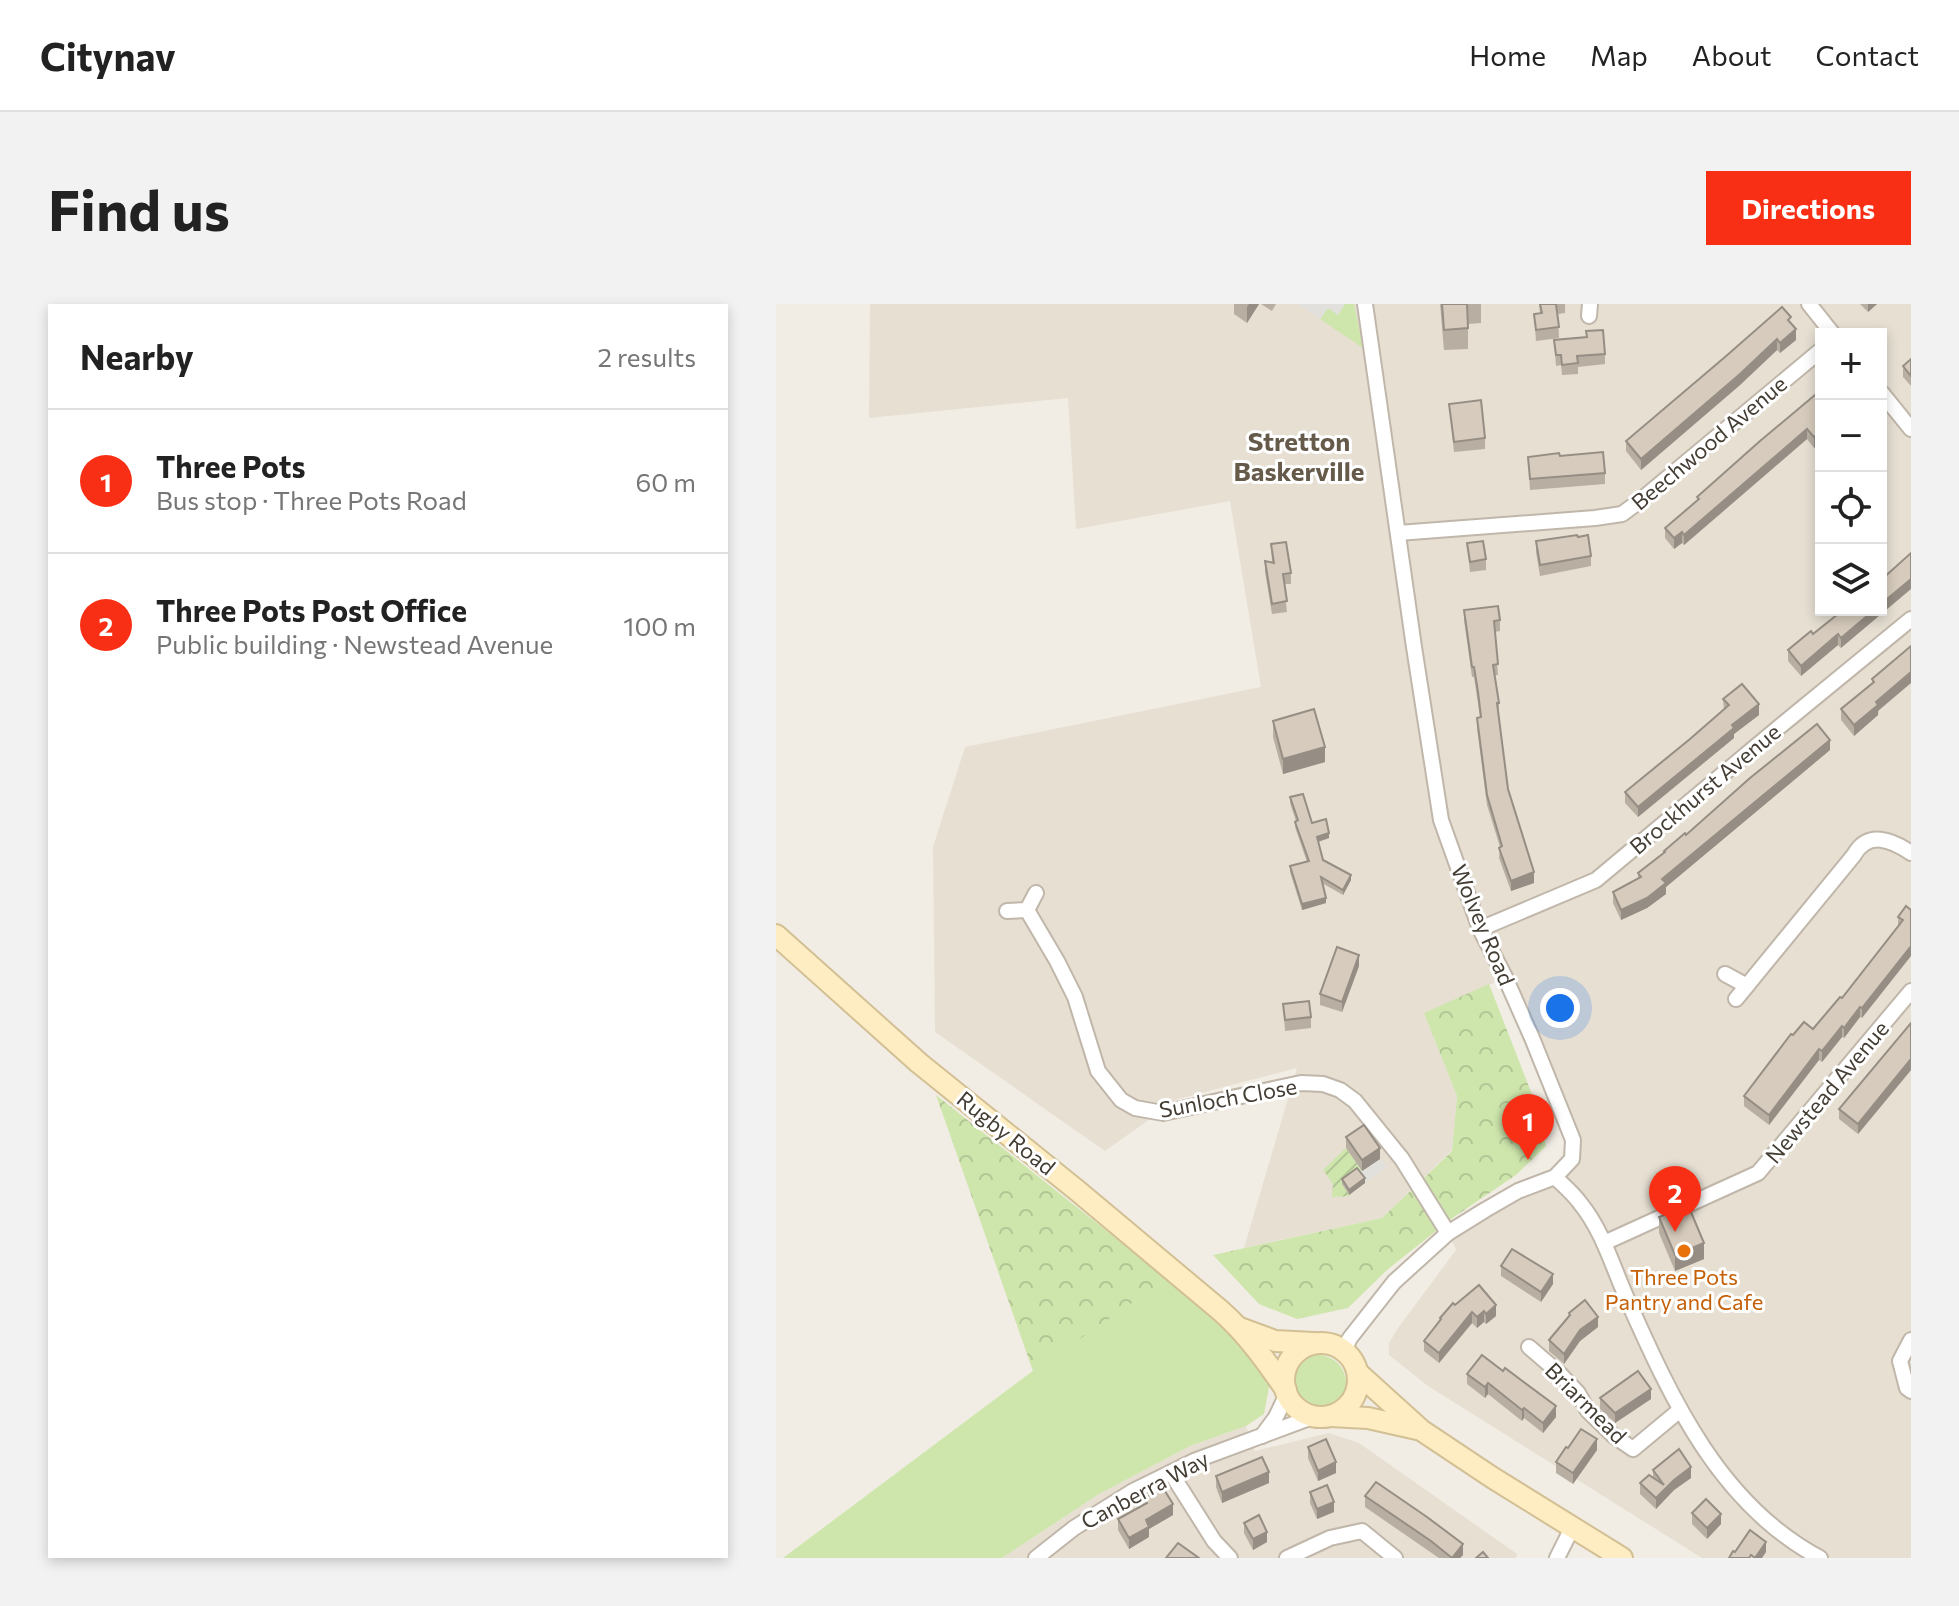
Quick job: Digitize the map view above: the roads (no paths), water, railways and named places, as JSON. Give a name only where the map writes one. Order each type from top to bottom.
[{"type":"main road","name":"Rugby Road","points":[[776,935],[919,1063],[1240,1328],[1286,1392]]},
{"type":"main road","name":"Rugby Road","points":[[1240,1328],[1275,1341],[1315,1343]]},
{"type":"main road","points":[[1322,1416],[1342,1411],[1352,1401],[1358,1387],[1358,1373],[1351,1356],[1330,1343],[1315,1343],[1303,1348],[1287,1366],[1284,1378],[1286,1392],[1298,1409],[1322,1416],[1368,1418],[1421,1430]]},
{"type":"main road","points":[[1358,1373],[1421,1430],[1622,1558]]},
{"type":"street","name":"Wolvey Road","points":[[1365,304],[1441,820],[1480,929],[1532,1038],[1573,1140],[1572,1159],[1555,1177]]},
{"type":"street","points":[[1809,304],[1828,328]]},
{"type":"street","name":"Beechwood Avenue","points":[[1398,533],[1622,514],[1815,355]]},
{"type":"street","points":[[1887,399],[1911,429]]},
{"type":"street","name":"Brockhurst Avenue","points":[[1480,929],[1596,880],[1911,619]]},
{"type":"street","points":[[1736,999],[1858,848],[1877,839],[1896,842],[1911,853]]},
{"type":"street","points":[[1007,911],[1027,910],[1036,893]]},
{"type":"street","name":"Sunloch Close","points":[[1027,910],[1075,997],[1098,1071],[1121,1100],[1135,1108],[1163,1113],[1301,1083],[1323,1084],[1340,1090],[1355,1101],[1402,1159],[1448,1233]]},
{"type":"street","points":[[1725,974],[1747,986]]},
{"type":"street","name":"Newstead Avenue","points":[[1604,1243],[1758,1173],[1911,991]]},
{"type":"street","points":[[1344,1350],[1394,1282],[1448,1233],[1518,1191],[1555,1177],[1582,1204],[1604,1243],[1655,1362],[1709,1456],[1731,1487],[1759,1516],[1777,1532],[1820,1558]]},
{"type":"street","points":[[1911,1340],[1900,1361],[1907,1388],[1911,1391]]},
{"type":"street","name":"Briarmead","points":[[1529,1347],[1578,1393],[1588,1411],[1633,1449],[1680,1410]]},
{"type":"street","points":[[1262,1436],[1276,1417],[1286,1392]]},
{"type":"street","name":"Canberra Way","points":[[1036,1558],[1074,1528],[1133,1491],[1194,1461],[1322,1416]]},
{"type":"street","points":[[1171,1473],[1214,1541],[1230,1558]]},
{"type":"street","points":[[1557,1558],[1572,1528]]},
{"type":"street","points":[[1287,1558],[1330,1538],[1362,1531],[1395,1558]]},
{"type":"place","name":"Three Pots","points":[[1528,1160]]},
{"type":"place","name":"Three Pots Post Office","points":[[1675,1232]]},
{"type":"place","name":"Three Pots Pantry and Cafe","points":[[1684,1251]]},
{"type":"district","name":"Stretton Baskerville","points":[[1299,457]]}]
